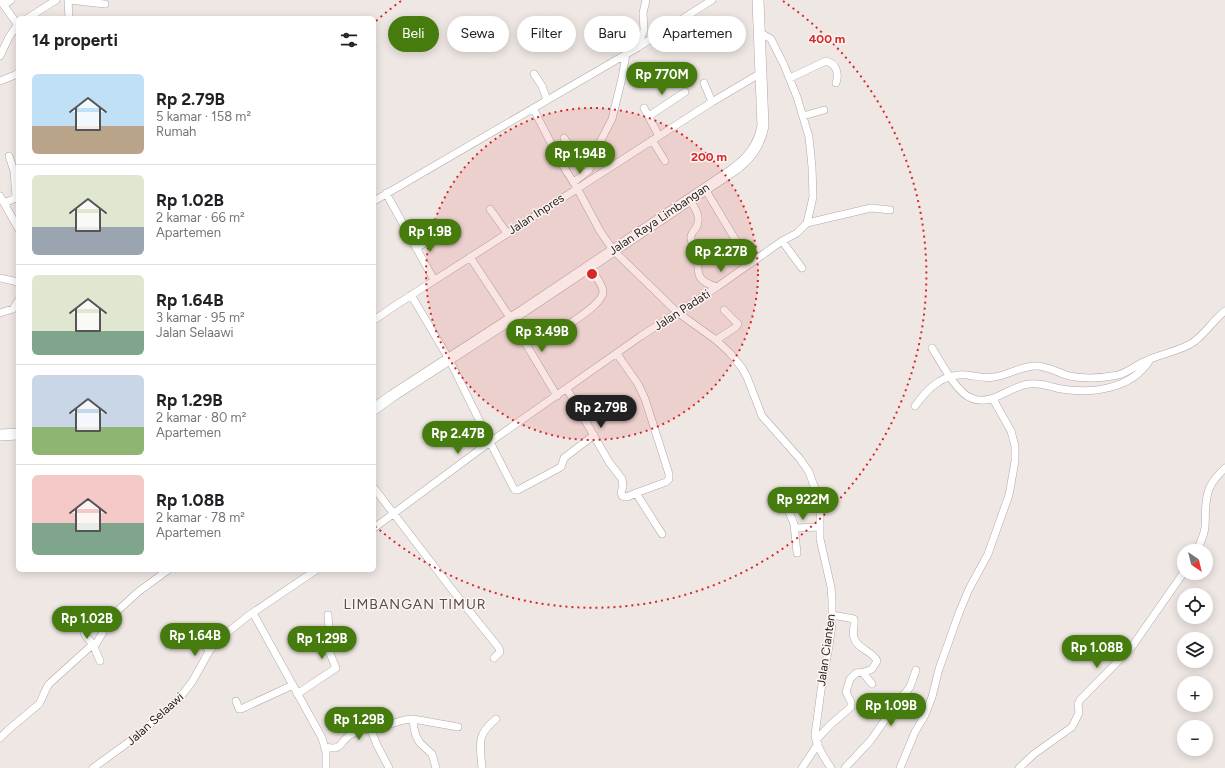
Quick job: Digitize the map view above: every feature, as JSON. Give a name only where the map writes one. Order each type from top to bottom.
[{"type":"highway","name":"Jalan Raya Limbangan","points":[[376,408],[740,166],[753,152],[761,135],[763,126],[758,0]]},
{"type":"highway","points":[[0,435],[16,434]]},
{"type":"street","points":[[11,0],[1,3],[16,22]]},
{"type":"street","points":[[31,16],[56,0]]},
{"type":"street","points":[[70,16],[68,0],[105,4]]},
{"type":"street","points":[[640,37],[644,30],[646,0]]},
{"type":"street","points":[[640,46],[712,0]]},
{"type":"street","points":[[0,56],[9,37],[16,27]]},
{"type":"street","points":[[759,32],[771,39],[790,78],[803,116],[810,144],[812,167],[813,197],[807,223],[871,208],[890,210]]},
{"type":"street","points":[[376,200],[630,52]]},
{"type":"street","points":[[576,185],[589,170],[598,146],[612,119],[622,78],[632,52]]},
{"type":"street","points":[[790,78],[826,61],[832,63],[837,72],[838,78],[836,83]]},
{"type":"street","name":"Jalan Inpres","points":[[376,319],[507,233],[576,185],[761,73]]},
{"type":"street","points":[[0,81],[16,74]]},
{"type":"street","points":[[534,74],[542,86],[547,100]]},
{"type":"street","points":[[704,84],[712,102]]},
{"type":"street","points":[[649,116],[685,92]]},
{"type":"street","name":"Jalan Cianten","points":[[533,108],[600,231],[613,250],[677,312],[716,340],[730,354],[742,368],[747,377],[762,416],[809,472],[820,503],[820,539],[831,587],[832,615],[829,646],[821,690],[816,732],[817,742]]},
{"type":"street","points":[[644,108],[659,136]]},
{"type":"street","points":[[803,116],[824,110]]},
{"type":"street","points":[[564,138],[575,155],[573,159],[564,166]]},
{"type":"street","points":[[652,140],[665,162]]},
{"type":"street","points":[[4,203],[16,198],[14,171],[9,156]]},
{"type":"street","points":[[705,189],[750,264]]},
{"type":"street","points":[[386,193],[434,280]]},
{"type":"street","points":[[0,196],[16,224]]},
{"type":"street","points":[[689,199],[698,213],[698,223],[692,232],[691,238],[697,255],[699,273],[706,284],[717,287]]},
{"type":"street","points":[[490,209],[507,233]]},
{"type":"street","name":"Jalan Padati","points":[[490,442],[641,336],[717,287],[782,241],[797,233],[807,223]]},
{"type":"street","points":[[416,248],[437,236],[442,231]]},
{"type":"street","points":[[782,241],[802,268]]},
{"type":"street","points":[[470,257],[511,319],[557,396]]},
{"type":"street","points":[[560,330],[591,308],[600,299],[602,287],[589,266]]},
{"type":"street","points":[[0,278],[16,282]]},
{"type":"street","points":[[411,295],[449,359],[515,490],[520,489],[561,467],[564,458],[594,435]]},
{"type":"street","points":[[0,313],[13,310],[16,305]]},
{"type":"street","points":[[716,340],[736,327],[738,324],[724,310]]},
{"type":"street","points":[[915,406],[931,387],[950,376],[959,375],[990,378],[1025,367],[1037,366],[1049,368],[1070,376],[1091,377],[1118,375],[1150,359],[1181,348],[1195,341],[1225,311]]},
{"type":"street","points":[[932,348],[950,376],[962,391],[972,398],[986,400],[993,399],[1017,387],[1031,383],[1074,390],[1110,388],[1130,379],[1140,371],[1150,359]]},
{"type":"street","points":[[567,389],[609,462],[622,479],[622,496],[627,497],[666,482],[669,479],[669,474],[645,399],[638,384],[617,354]]},
{"type":"street","points":[[900,768],[932,697],[939,669],[958,613],[988,554],[1009,495],[1015,461],[1015,446],[1011,431],[993,399]]},
{"type":"street","points":[[376,527],[490,442]]},
{"type":"street","points":[[1200,544],[1204,530],[1207,499],[1210,487],[1216,476],[1225,468]]},
{"type":"street","points":[[376,491],[455,594],[499,648],[500,652],[494,658]]},
{"type":"street","points":[[636,493],[662,534]]},
{"type":"street","points":[[782,495],[795,528],[797,553]]},
{"type":"street","points":[[795,528],[820,527]]},
{"type":"street","points":[[0,738],[39,704],[45,689],[49,684],[90,646],[91,642],[84,632],[107,619],[138,592],[165,572]]},
{"type":"street","name":"Jalan Selaawi","points":[[93,768],[137,736],[178,700],[192,682],[210,650],[223,636],[253,613],[313,572]]},
{"type":"street","points":[[1019,768],[1034,754],[1072,727],[1078,718],[1078,704],[1080,700],[1130,648],[1178,580]]},
{"type":"street","points":[[253,613],[310,716],[325,747],[326,768]]},
{"type":"street","points":[[297,694],[336,668],[327,646],[329,630],[328,615]]},
{"type":"street","points":[[802,768],[817,742],[830,725],[851,707],[851,702],[846,692],[849,681],[856,673],[863,673],[875,666],[877,661],[877,659],[858,645],[855,640],[854,619],[832,615]]},
{"type":"street","points":[[100,661],[94,647],[102,634],[107,619]]},
{"type":"street","points":[[168,644],[179,632],[184,631],[210,650]]},
{"type":"street","points":[[845,768],[871,740],[910,687],[916,670]]},
{"type":"street","points":[[863,673],[872,684]]},
{"type":"street","points":[[236,701],[238,708],[241,709],[293,685]]},
{"type":"street","points":[[325,747],[333,749],[338,748],[350,735],[404,720],[413,719],[458,727]]},
{"type":"street","points":[[413,719],[416,736],[420,743],[432,754],[436,768]]},
{"type":"street","points":[[482,768],[480,747],[481,736],[486,728],[496,719]]},
{"type":"street","points":[[371,730],[377,746],[389,768]]},
{"type":"street","points":[[817,742],[831,768]]},
{"type":"district","name":"LIMBANGAN TIMUR","points":[[415,604]]}]
